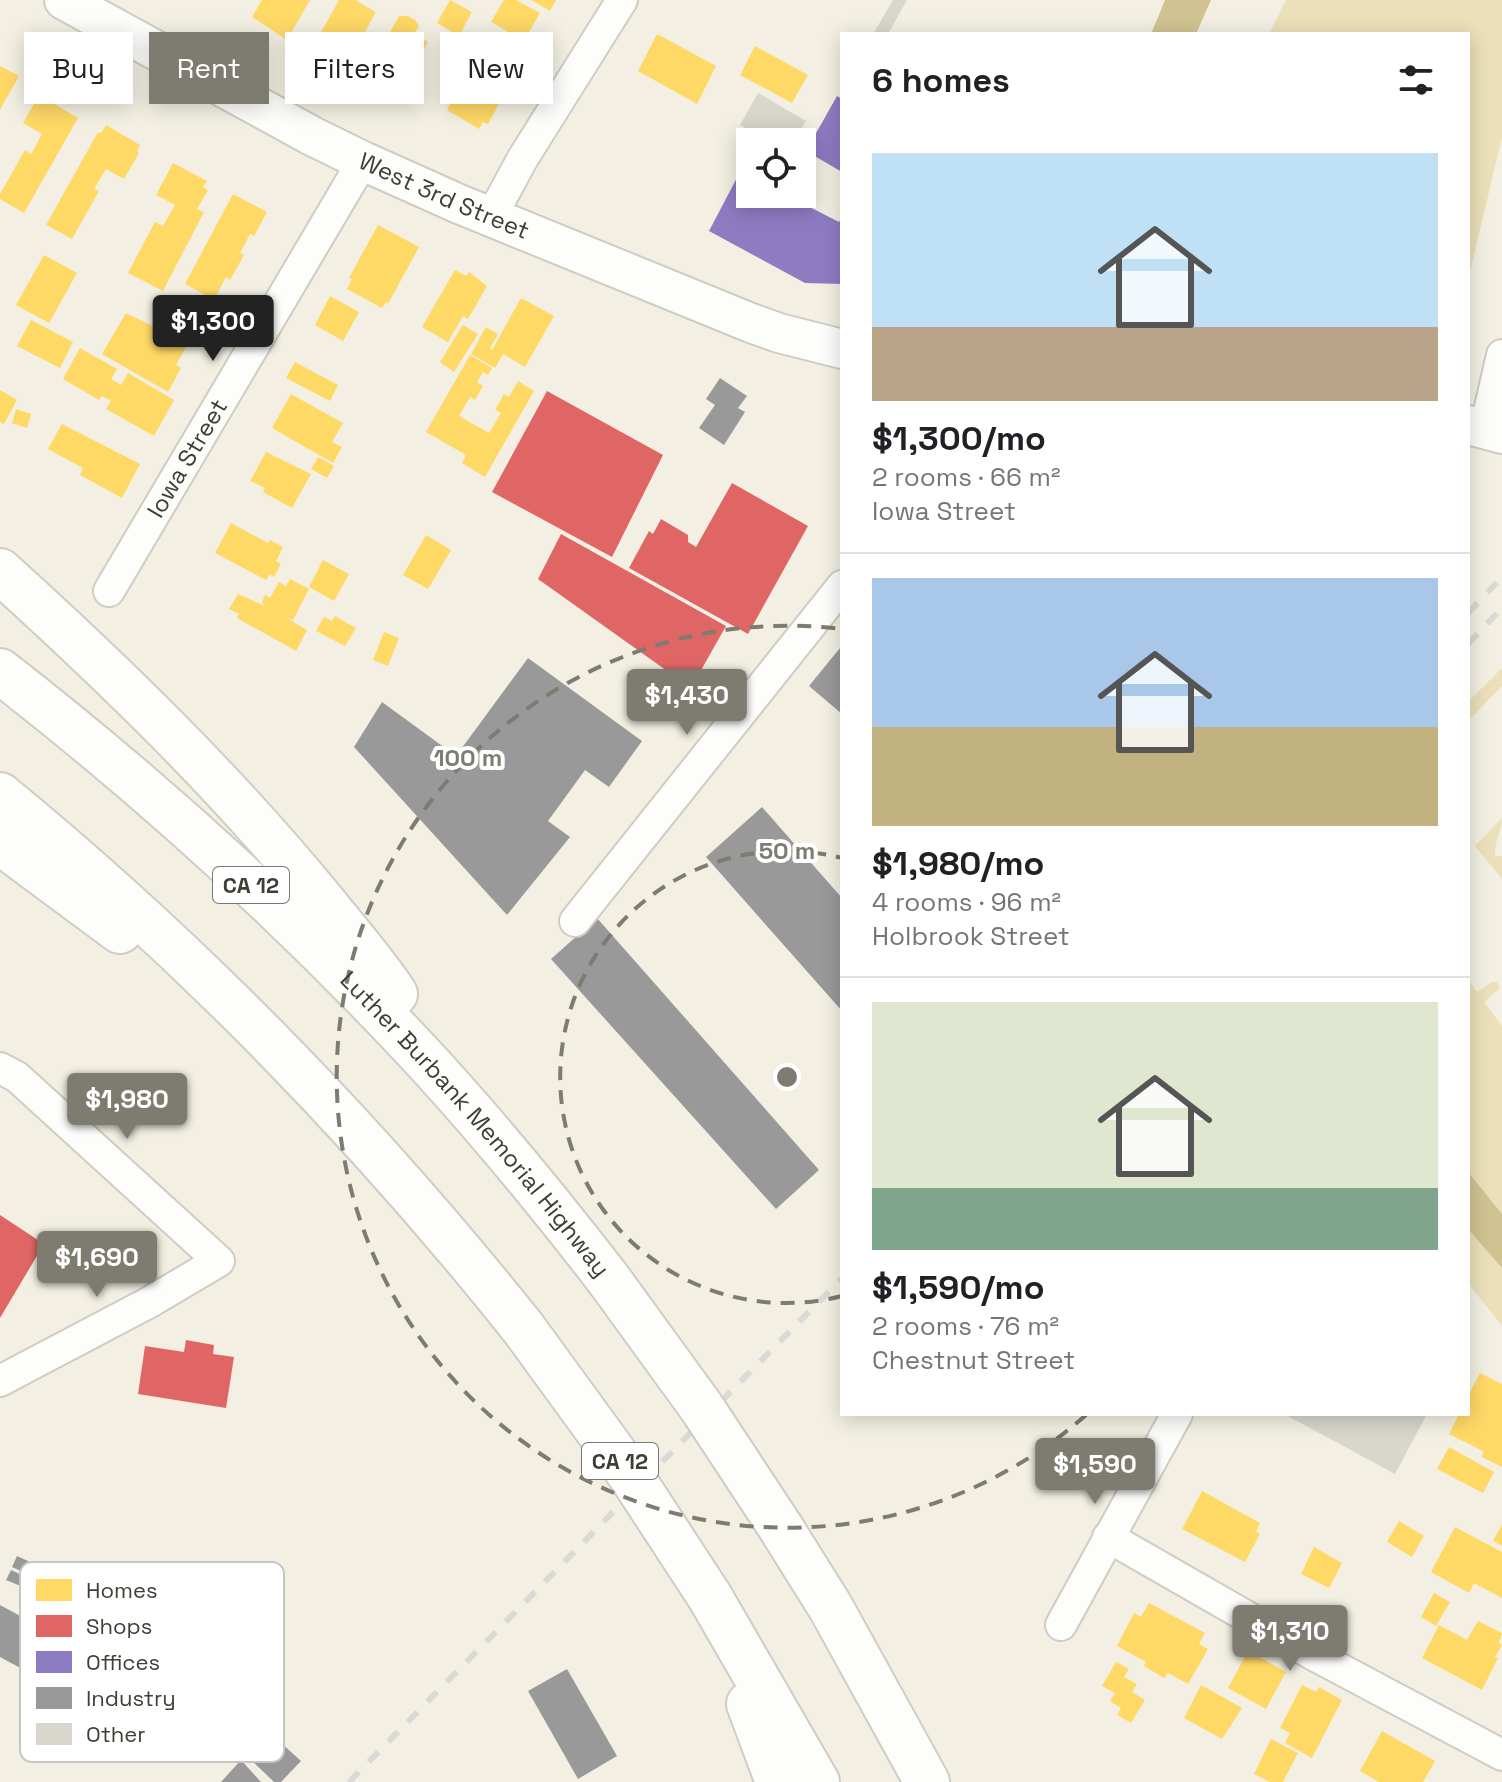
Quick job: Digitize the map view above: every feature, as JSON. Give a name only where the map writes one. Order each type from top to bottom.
[{"type":"highway","points":[[0,571],[147,710],[295,869],[384,978],[481,1123]]},
{"type":"highway","name":"Luther Burbank Memorial Highway","points":[[0,671],[157,799],[277,909],[393,1026],[481,1123],[609,1280],[702,1408],[781,1528],[875,1686],[927,1782]]},
{"type":"highway","name":"CA 12","points":[[0,795],[101,879],[272,1042],[386,1163],[524,1329],[631,1476],[710,1597],[817,1782]]},
{"type":"highway","points":[[0,842],[272,1042]]},
{"type":"highway","points":[[710,1597],[778,1782]]},
{"type":"highway","points":[[875,1686],[943,1782]]},
{"type":"main road","name":"West 3rd Street","points":[[64,0],[363,161],[751,323],[840,348]]},
{"type":"street","points":[[491,217],[523,158],[622,0]]},
{"type":"street","name":"Iowa Street","points":[[109,591],[363,161]]},
{"type":"street","points":[[1485,429],[1502,355]]},
{"type":"street","points":[[575,921],[840,589]]},
{"type":"street","points":[[0,1068],[17,1077],[219,1261],[148,1303],[0,1381]]},
{"type":"street","points":[[1061,1625],[1176,1416]]},
{"type":"street","points":[[1108,1537],[1312,1654],[1502,1755]]},
{"type":"shaded area","points":[[1165,0],[1211,0],[1197,32],[1152,32]]},
{"type":"shaded area","points":[[1286,0],[1502,0],[1502,137],[1470,272],[1470,32],[1270,32]]},
{"type":"shaded area","points":[[1502,668],[1502,686],[1470,719],[1470,700]]},
{"type":"shaded area","points":[[1502,818],[1495,856],[1502,856],[1502,879],[1475,846]]},
{"type":"shaded area","points":[[1492,982],[1497,982],[1500,988],[1484,1002],[1502,1026],[1502,1326],[1470,1286],[1470,983],[1477,992]]},
{"type":"shaded area","points":[[1470,1174],[1502,1214],[1502,1268],[1470,1231]]},
{"type":"building: Homes","points":[[262,0],[310,0],[292,32],[285,32],[285,39],[252,17]]},
{"type":"building: Homes","points":[[339,0],[355,0],[376,12],[365,32],[321,32]]},
{"type":"building: Homes","points":[[450,0],[472,12],[461,32],[452,32],[437,23]]},
{"type":"building: Homes","points":[[504,0],[516,0],[540,13],[529,32],[508,32],[491,22]]},
{"type":"building: Homes","points":[[531,0],[556,0],[550,11]]},
{"type":"building: Homes","points":[[399,16],[408,16],[419,26],[415,32],[390,32]]},
{"type":"building: Homes","points":[[657,34],[716,66],[697,104],[638,71]]},
{"type":"building: Homes","points":[[755,46],[808,75],[792,103],[740,75]]},
{"type":"building: Homes","points":[[0,66],[19,76],[0,110]]},
{"type":"building: Homes","points":[[34,104],[54,104],[78,118],[24,213],[0,199],[25,150],[31,154],[42,134],[23,123]]},
{"type":"building: Homes","points":[[450,104],[499,104],[488,124],[483,122],[479,129],[447,110]]},
{"type":"building: Homes","points":[[106,125],[140,145],[139,153],[124,179],[106,169],[94,189],[99,191],[72,239],[46,225],[98,132],[101,133]]},
{"type":"building: Homes","points":[[173,163],[207,181],[203,187],[208,190],[197,209],[204,212],[163,291],[128,273],[155,222],[163,226],[175,205],[156,195]]},
{"type":"building: Homes","points":[[233,194],[267,212],[254,236],[250,234],[240,253],[244,255],[230,280],[226,277],[214,300],[185,284]]},
{"type":"building: Homes","points":[[378,225],[419,247],[388,304],[386,302],[382,308],[347,289],[352,279],[349,278]]},
{"type":"building: Homes","points":[[44,255],[77,273],[49,323],[16,305]]},
{"type":"building: Homes","points":[[455,270],[466,276],[469,272],[487,286],[468,319],[463,316],[448,342],[422,327]]},
{"type":"building: Homes","points":[[330,296],[359,312],[343,341],[315,325]]},
{"type":"building: Homes","points":[[521,298],[554,316],[525,367],[503,354],[495,368],[471,354],[486,327],[498,334],[490,348],[492,350]]},
{"type":"building: Homes","points":[[126,313],[175,337],[174,340],[186,347],[176,365],[181,368],[168,392],[102,354]]},
{"type":"building: Homes","points":[[31,320],[73,342],[60,368],[17,346]]},
{"type":"building: Homes","points":[[463,325],[478,334],[454,372],[440,362]]},
{"type":"building: Homes","points":[[80,348],[117,369],[111,379],[121,385],[128,373],[174,400],[154,436],[106,409],[111,401],[102,396],[99,400],[63,379]]},
{"type":"building: Homes","points":[[470,355],[492,368],[488,375],[483,372],[477,382],[483,386],[475,400],[470,397],[459,416],[489,433],[501,413],[495,410],[504,394],[509,397],[518,381],[534,391],[485,477],[462,463],[466,455],[426,432]]},
{"type":"building: Homes","points":[[295,362],[338,385],[330,401],[286,378]]},
{"type":"building: Homes","points":[[0,390],[17,400],[4,424],[0,422]]},
{"type":"building: Homes","points":[[291,394],[343,423],[332,442],[342,447],[333,463],[272,428]]},
{"type":"building: Homes","points":[[16,409],[31,414],[27,428],[12,423]]},
{"type":"building: Homes","points":[[62,424],[140,464],[122,498],[80,475],[83,468],[48,449]]},
{"type":"building: Homes","points":[[266,452],[311,474],[292,508],[250,481]]},
{"type":"building: Homes","points":[[318,457],[334,466],[327,478],[311,469]]},
{"type":"building: Homes","points":[[231,523],[268,543],[270,540],[283,547],[276,561],[281,564],[274,577],[270,574],[266,580],[215,553]]},
{"type":"building: Homes","points":[[426,535],[451,550],[428,589],[403,575]]},
{"type":"building: Homes","points":[[323,560],[349,574],[334,601],[309,587]]},
{"type":"building: Homes","points":[[290,579],[309,589],[293,620],[285,617],[307,630],[296,651],[237,618],[239,614],[229,609],[238,594],[265,606],[262,602],[265,595],[270,598],[279,582],[286,586]]},
{"type":"building: Homes","points":[[335,616],[356,628],[345,646],[316,631],[324,617],[332,621]]},
{"type":"building: Homes","points":[[384,632],[399,638],[388,666],[373,660]]},
{"type":"building: Homes","points":[[1480,1373],[1502,1384],[1502,1467],[1482,1457],[1483,1451],[1449,1434],[1458,1416],[1470,1416],[1470,1392]]},
{"type":"building: Homes","points":[[1449,1447],[1494,1472],[1483,1493],[1437,1469]]},
{"type":"building: Homes","points":[[1202,1491],[1260,1523],[1256,1531],[1260,1534],[1245,1562],[1182,1529]]},
{"type":"building: Homes","points":[[1399,1521],[1424,1536],[1412,1557],[1387,1542]]},
{"type":"building: Homes","points":[[1502,1524],[1502,1546],[1493,1541]]},
{"type":"building: Homes","points":[[1455,1527],[1502,1552],[1502,1598],[1474,1583],[1469,1593],[1431,1572]]},
{"type":"building: Homes","points":[[1314,1547],[1342,1563],[1329,1588],[1301,1574]]},
{"type":"building: Homes","points":[[1434,1593],[1450,1602],[1436,1626],[1421,1617]]},
{"type":"building: Homes","points":[[1149,1603],[1205,1633],[1199,1644],[1208,1649],[1188,1684],[1168,1673],[1164,1678],[1144,1666],[1146,1662],[1117,1646],[1134,1613],[1141,1617]]},
{"type":"building: Homes","points":[[1478,1621],[1502,1633],[1499,1643],[1502,1645],[1495,1657],[1498,1658],[1482,1690],[1422,1658],[1439,1625],[1467,1640]]},
{"type":"building: Homes","points":[[1248,1651],[1286,1672],[1266,1709],[1228,1688]]},
{"type":"building: Homes","points":[[1116,1662],[1129,1669],[1124,1677],[1137,1684],[1132,1692],[1145,1700],[1131,1723],[1117,1715],[1121,1708],[1110,1701],[1115,1693],[1102,1686]]},
{"type":"building: Homes","points":[[1201,1685],[1242,1708],[1222,1739],[1184,1718]]},
{"type":"building: Homes","points":[[1302,1685],[1316,1692],[1319,1687],[1342,1700],[1312,1758],[1285,1743],[1290,1733],[1280,1728]]},
{"type":"building: Homes","points":[[1382,1731],[1435,1761],[1423,1782],[1379,1782],[1360,1771]]},
{"type":"building: Homes","points":[[1271,1739],[1298,1753],[1283,1782],[1270,1782],[1254,1774]]},
{"type":"building: Shops","points":[[547,391],[663,455],[612,557],[492,492]]},
{"type":"building: Shops","points":[[732,483],[808,526],[748,634],[629,568],[649,531],[653,534],[661,519],[688,535],[688,542],[696,547]]},
{"type":"building: Shops","points":[[561,534],[726,626],[691,688],[538,579]]},
{"type":"building: Shops","points":[[0,1215],[44,1244],[0,1318]]},
{"type":"building: Shops","points":[[186,1340],[214,1345],[213,1354],[234,1357],[226,1408],[138,1394],[145,1346],[184,1352]]},
{"type":"building: Offices","points":[[837,96],[840,98],[840,171],[816,157],[816,133]]},
{"type":"building: Offices","points":[[736,180],[736,208],[812,208],[840,220],[840,284],[805,283],[709,231]]},
{"type":"building: Industry","points":[[720,378],[747,396],[738,408],[745,412],[724,445],[699,428],[715,405],[706,399]]},
{"type":"building: Industry","points":[[840,648],[840,712],[809,686]]},
{"type":"building: Industry","points":[[528,658],[642,741],[609,787],[585,770],[548,821],[570,837],[507,915],[354,747],[382,702],[456,756]]},
{"type":"building: Industry","points":[[762,807],[840,896],[840,1009],[706,857]]},
{"type":"building: Industry","points":[[597,918],[819,1170],[776,1209],[551,959]]},
{"type":"building: Industry","points":[[17,1556],[30,1562],[20,1562],[20,1571],[12,1567]]},
{"type":"building: Industry","points":[[11,1570],[20,1574],[20,1586],[6,1580]]},
{"type":"building: Industry","points":[[0,1605],[20,1616],[20,1668],[0,1657]]},
{"type":"building: Industry","points":[[567,1669],[617,1756],[578,1779],[528,1691]]},
{"type":"building: Industry","points":[[284,1746],[301,1761],[281,1782],[274,1782],[253,1762],[284,1762]]},
{"type":"building: Industry","points":[[239,1762],[243,1762],[261,1782],[221,1782]]},
{"type":"building: Other","points":[[893,0],[907,0],[889,32],[874,32]]},
{"type":"building: Other","points":[[758,93],[806,121],[802,128],[745,128],[740,125]]},
{"type":"building: Other","points":[[1288,1416],[1426,1416],[1395,1474]]},
{"type":"railway","points":[[1470,611],[1502,577]]},
{"type":"railway","points":[[1470,642],[1502,608]]},
{"type":"railway","points":[[349,1782],[840,1280]]}]
